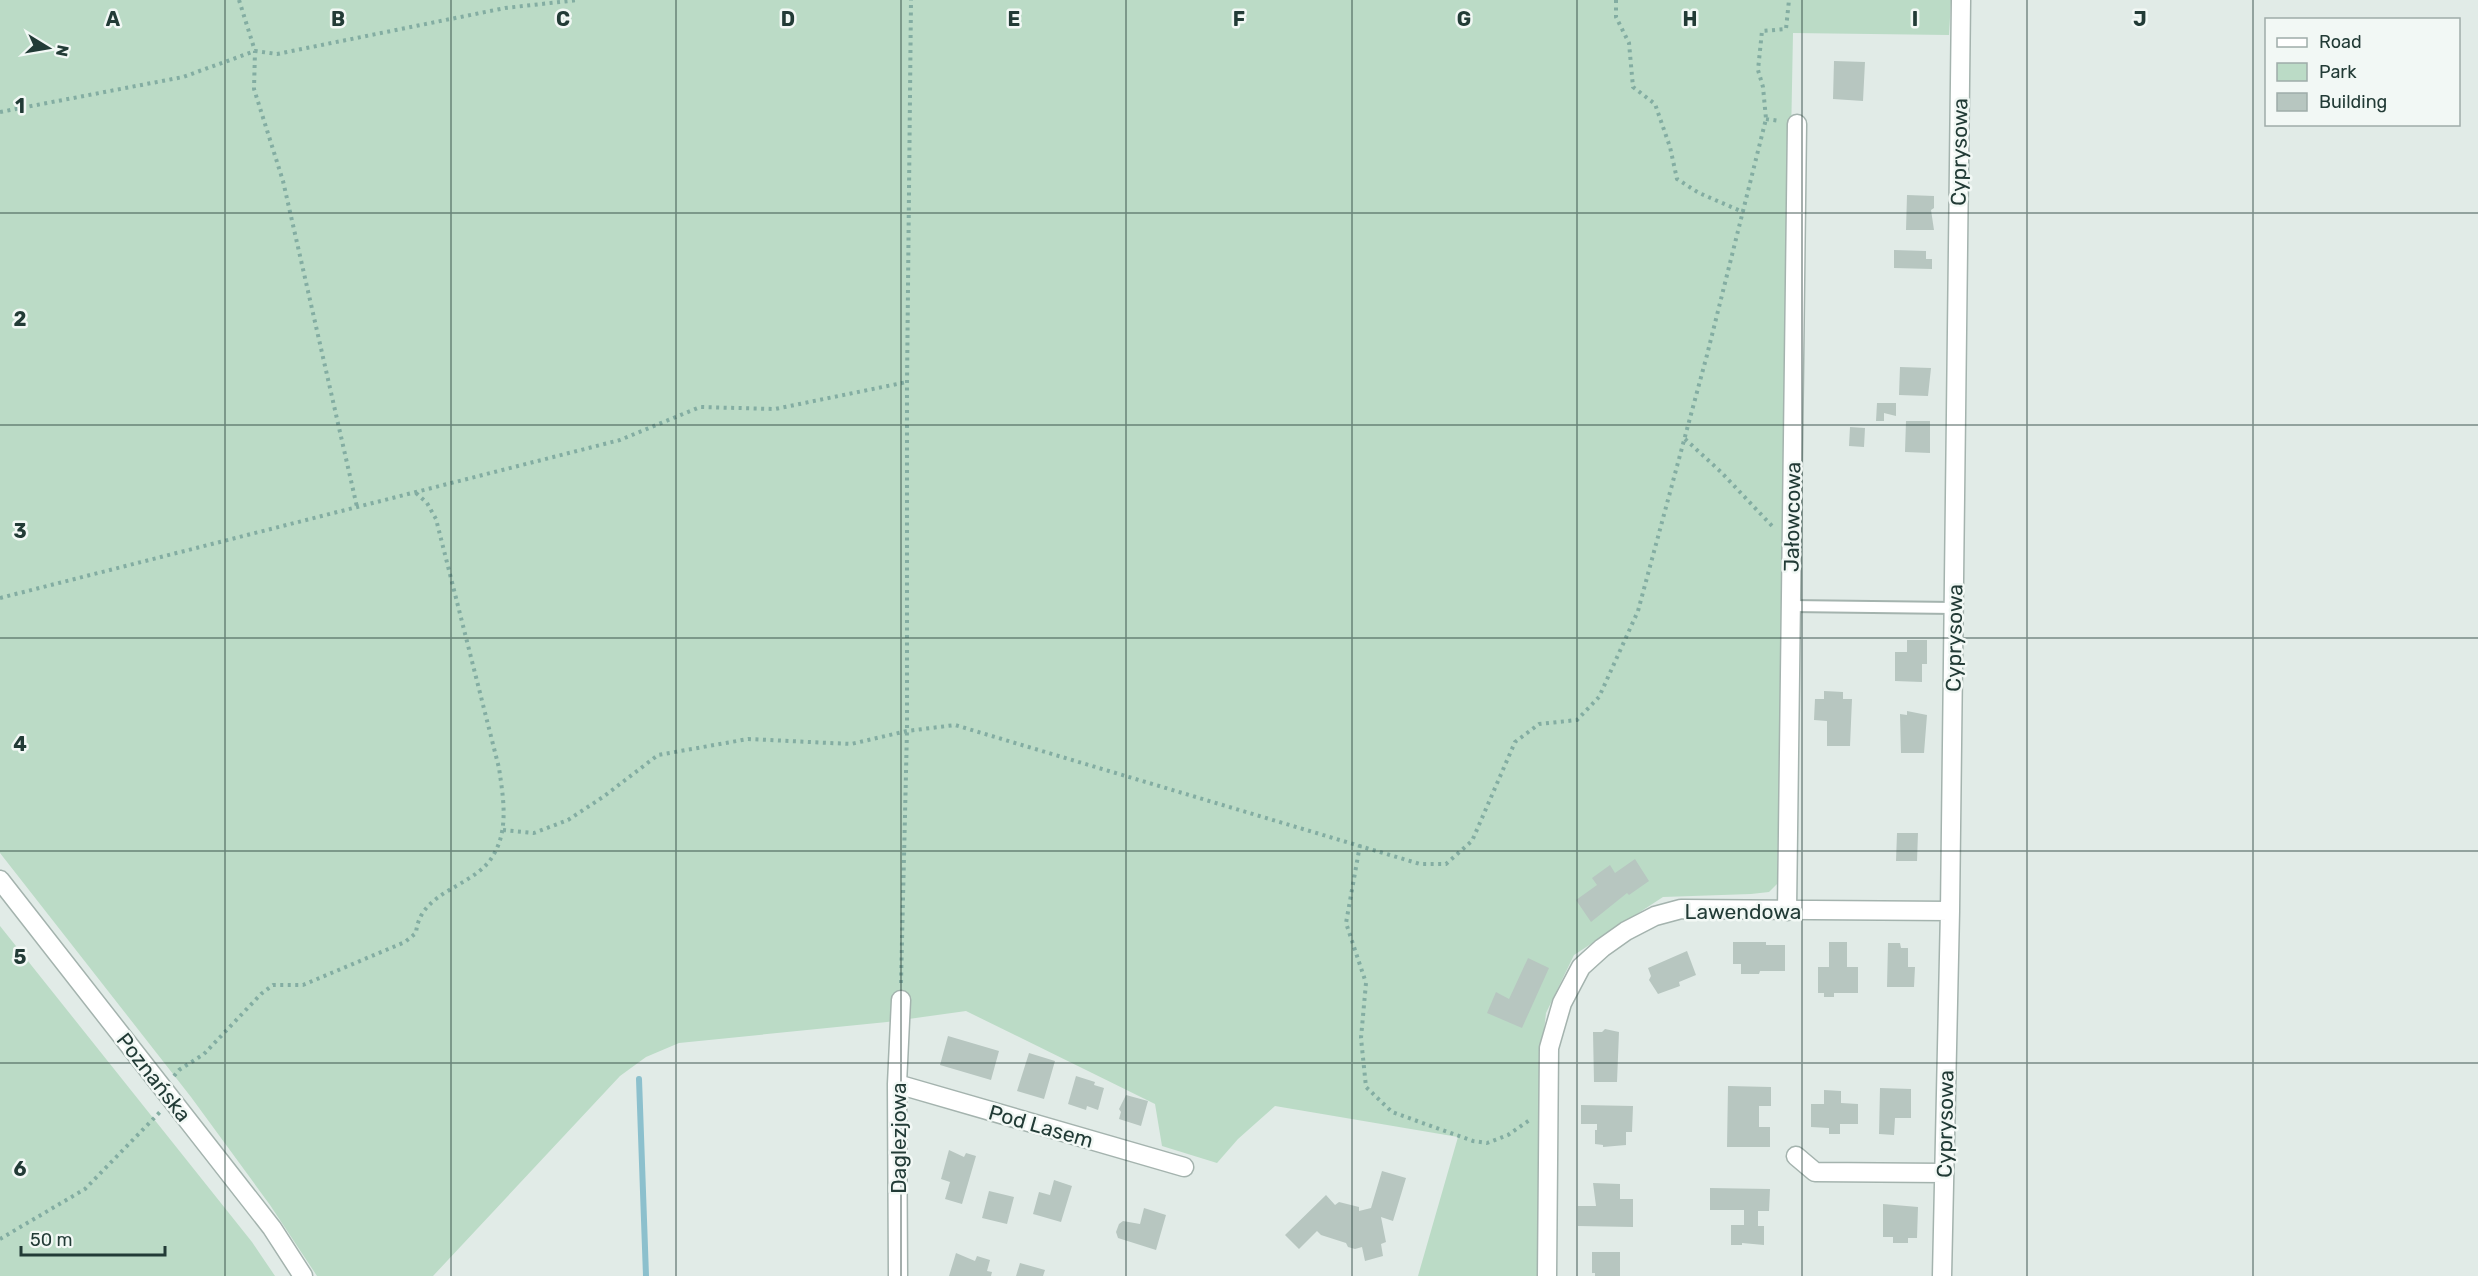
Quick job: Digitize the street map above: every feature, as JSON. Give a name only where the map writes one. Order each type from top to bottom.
[{"type":"street","name":"Cyprysowa","points":[[1942,1276],[1950,911],[1961,0]]},
{"type":"street","name":"Jałowcowa","points":[[1787,911],[1797,124]]},
{"type":"street","name":"Poznańska","points":[[0,880],[272,1228],[303,1276]]},
{"type":"street","name":"Lawendowa","points":[[1547,1276],[1549,1048],[1562,1003],[1581,967],[1626,931],[1655,916],[1681,909],[1950,911]]},
{"type":"street","name":"Daglezjowa","points":[[898,1276],[897,1084],[901,1000]]},
{"type":"street","name":"Pod Lasem","points":[[897,1084],[1184,1167]]},
{"type":"street","points":[[1796,1156],[1815,1172],[1944,1173]]},
{"type":"lane","points":[[1791,606],[1954,608]]},
{"type":"path","points":[[239,0],[255,51],[254,89],[283,181],[357,507]]},
{"type":"path","points":[[0,112],[183,77],[255,51],[277,54],[505,8],[578,0]]},
{"type":"path","points":[[901,1000],[908,731],[907,382],[911,0]]},
{"type":"path","points":[[1616,0],[1616,17],[1629,43],[1633,87],[1655,104],[1659,121],[1670,147],[1677,179],[1699,193],[1743,212]]},
{"type":"path","points":[[502,830],[534,832],[568,820],[658,756],[747,739],[850,744],[908,731],[955,725],[1420,864],[1446,864],[1472,840],[1515,742],[1539,724],[1576,720],[1599,697],[1638,611],[1685,439],[1766,119],[1763,87],[1758,70],[1762,31],[1786,28],[1790,0]]},
{"type":"path","points":[[0,598],[620,440],[700,408],[774,409],[907,382]]},
{"type":"path","points":[[1685,439],[1721,471],[1792,547]]},
{"type":"path","points":[[0,1239],[85,1189],[149,1125],[179,1070],[204,1054],[261,994],[273,985],[303,986],[405,942],[416,933],[417,921],[423,909],[483,867],[494,855],[502,830],[504,811],[499,768],[436,519],[427,503],[416,492]]},
{"type":"path","points":[[1360,845],[1346,923],[1366,983],[1360,1038],[1366,1087],[1392,1112],[1473,1141],[1487,1143],[1508,1135],[1535,1116],[1548,1114]]},
{"type":"green space","points":[[0,0],[1951,0],[1949,35],[1793,33],[1777,884],[1769,892],[1663,897],[1574,955],[1546,1013],[1539,1075],[1538,1276],[1418,1276],[1458,1137],[1275,1106],[1238,1139],[1217,1163],[1162,1146],[1155,1104],[966,1011],[887,1022],[679,1043],[646,1057],[620,1076],[433,1276],[317,1276],[270,1205],[191,1097],[0,853]]},
{"type":"green space","points":[[0,926],[252,1242],[275,1276],[0,1276]]},
{"type":"building","points":[[1834,61],[1865,62],[1863,101],[1833,99]]},
{"type":"building","points":[[1907,195],[1934,196],[1934,208],[1931,210],[1934,230],[1906,230]]},
{"type":"building","points":[[1894,250],[1926,251],[1926,259],[1932,259],[1932,269],[1894,268]]},
{"type":"building","points":[[1900,367],[1931,368],[1928,396],[1899,395]]},
{"type":"building","points":[[1877,403],[1896,403],[1896,416],[1884,413],[1884,421],[1876,421]]},
{"type":"building","points":[[1906,421],[1930,421],[1930,453],[1905,452]]},
{"type":"building","points":[[1850,427],[1865,428],[1864,447],[1849,446]]},
{"type":"building","points":[[1907,640],[1927,640],[1927,664],[1922,664],[1922,682],[1895,681],[1895,652],[1907,652]]},
{"type":"building","points":[[1824,691],[1843,692],[1843,699],[1852,699],[1850,746],[1827,746],[1827,721],[1814,720],[1815,699],[1824,699]]},
{"type":"building","points":[[1907,711],[1927,715],[1924,753],[1901,753],[1900,714],[1907,715]]},
{"type":"building","points":[[1897,833],[1918,833],[1917,861],[1896,861]]},
{"type":"building","points":[[1635,859],[1649,881],[1629,895],[1627,893],[1591,922],[1576,900],[1597,885],[1592,878],[1610,865],[1615,873]]},
{"type":"building","points":[[1733,942],[1766,942],[1766,945],[1785,945],[1785,971],[1741,974],[1741,964],[1733,964]]},
{"type":"building","points":[[1829,942],[1847,942],[1847,967],[1858,967],[1858,993],[1834,993],[1834,997],[1824,997],[1824,993],[1818,993],[1818,967],[1829,967]]},
{"type":"building","points":[[1888,943],[1900,943],[1901,948],[1908,948],[1908,967],[1915,967],[1914,987],[1887,987]]},
{"type":"building","points":[[1687,951],[1696,975],[1679,982],[1680,986],[1658,994],[1649,980],[1651,976],[1648,968]]},
{"type":"building","points":[[1528,958],[1549,968],[1522,1028],[1487,1013],[1496,992],[1509,999]]},
{"type":"building","points":[[1605,1029],[1619,1032],[1617,1082],[1594,1082],[1593,1032],[1602,1032]]},
{"type":"building","points":[[948,1036],[999,1051],[991,1080],[940,1065]]},
{"type":"building","points":[[1029,1053],[1055,1061],[1044,1099],[1017,1091]]},
{"type":"building","points":[[1076,1076],[1095,1082],[1094,1085],[1104,1088],[1098,1110],[1087,1106],[1086,1110],[1068,1104]]},
{"type":"building","points":[[1728,1086],[1771,1087],[1771,1106],[1759,1106],[1759,1127],[1770,1127],[1770,1147],[1727,1147]]},
{"type":"building","points":[[1880,1088],[1911,1089],[1911,1118],[1895,1118],[1894,1135],[1879,1134]]},
{"type":"building","points":[[1824,1090],[1841,1091],[1841,1103],[1858,1104],[1858,1124],[1840,1124],[1840,1134],[1829,1134],[1829,1128],[1811,1127],[1811,1104],[1824,1104]]},
{"type":"building","points":[[1126,1095],[1148,1101],[1141,1126],[1119,1119],[1121,1112],[1119,1109]]},
{"type":"building","points":[[1581,1105],[1633,1106],[1632,1132],[1626,1132],[1626,1145],[1603,1147],[1603,1145],[1595,1144],[1597,1124],[1581,1124]]},
{"type":"building","points":[[949,1150],[964,1157],[966,1153],[976,1156],[962,1204],[945,1199],[950,1182],[941,1179]]},
{"type":"building","points":[[1382,1171],[1406,1178],[1393,1221],[1381,1217],[1386,1242],[1381,1244],[1383,1256],[1365,1261],[1362,1247],[1355,1249],[1348,1247],[1346,1243],[1321,1235],[1317,1231],[1299,1249],[1285,1235],[1326,1195],[1335,1205],[1339,1202],[1359,1207],[1359,1211],[1371,1208]]},
{"type":"building","points":[[1054,1180],[1072,1186],[1061,1222],[1033,1214],[1039,1192],[1050,1195]]},
{"type":"building","points":[[1593,1183],[1620,1184],[1620,1199],[1633,1199],[1633,1227],[1578,1226],[1578,1206],[1596,1206]]},
{"type":"building","points":[[1710,1188],[1770,1189],[1769,1211],[1758,1211],[1758,1226],[1764,1226],[1764,1245],[1742,1243],[1742,1245],[1731,1245],[1731,1225],[1744,1225],[1744,1210],[1710,1210]]},
{"type":"building","points":[[989,1191],[1014,1197],[1007,1224],[982,1218]]},
{"type":"building","points":[[1883,1204],[1918,1207],[1917,1238],[1908,1238],[1908,1243],[1893,1243],[1893,1237],[1883,1237]]},
{"type":"building","points":[[1144,1208],[1166,1215],[1156,1250],[1118,1238],[1116,1232],[1123,1221],[1140,1224]]},
{"type":"building","points":[[1592,1252],[1620,1252],[1620,1276],[1595,1276],[1595,1273],[1592,1273]]},
{"type":"building","points":[[956,1253],[975,1261],[977,1256],[990,1260],[987,1271],[992,1272],[991,1276],[949,1276]]},
{"type":"building","points":[[1020,1263],[1045,1270],[1043,1276],[1016,1276]]},
{"type":"waterway","points":[[639,1079],[646,1276]]}]
